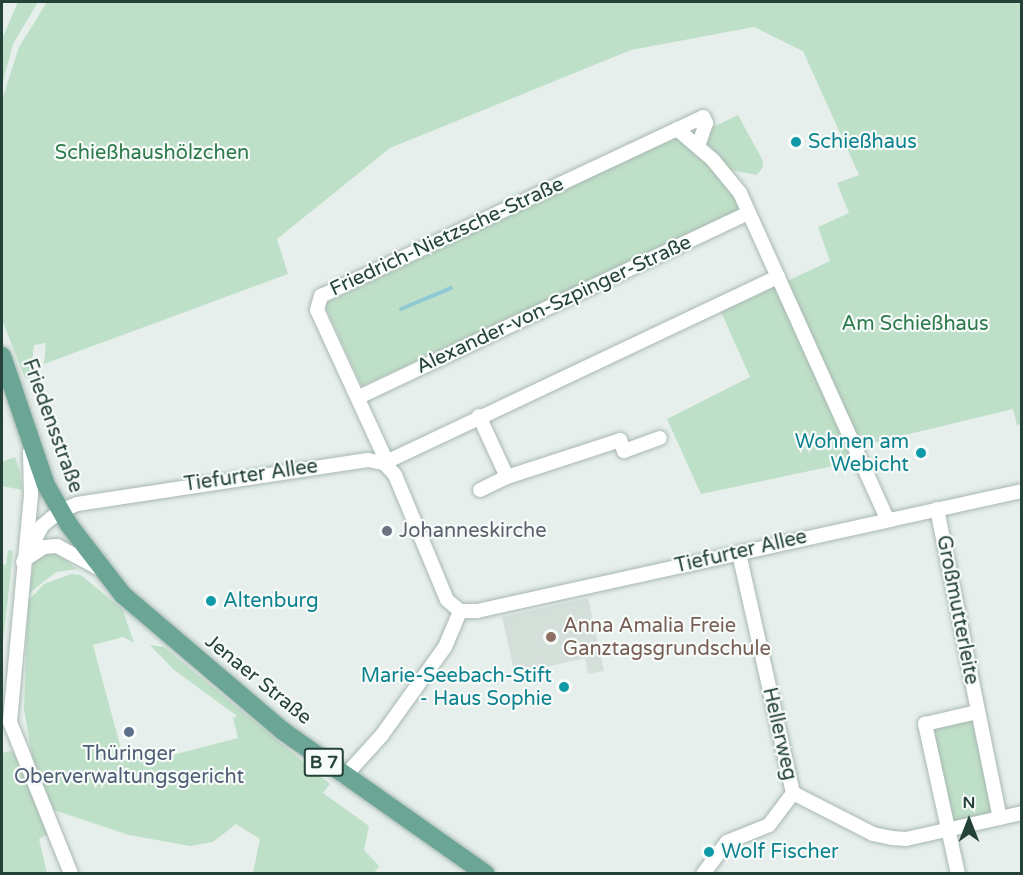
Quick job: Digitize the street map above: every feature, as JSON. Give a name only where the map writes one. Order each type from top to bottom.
[{"type":"main road","name":"Friedensstraße","points":[[2,356],[29,441],[60,511]]},
{"type":"main road","name":"Jenaer Straße","points":[[60,511],[102,571],[172,639],[344,777],[486,873]]},
{"type":"street","name":"Friedrich-Nietzsche-Straße","points":[[385,461],[359,397],[317,310],[321,296],[703,117],[706,123],[698,146]]},
{"type":"street","points":[[677,129],[698,146],[729,178],[748,213],[887,519]]},
{"type":"street","name":"Alexander-von-Szpinger-Straße","points":[[359,397],[748,213]]},
{"type":"street","points":[[344,777],[363,758],[445,647],[460,611],[447,600],[395,475],[385,461],[778,277]]},
{"type":"street","points":[[479,416],[507,477]]},
{"type":"street","points":[[480,490],[507,477],[620,440],[624,451],[660,438]]},
{"type":"street","points":[[29,441],[31,495],[6,725],[71,873]]},
{"type":"street","name":"Tiefurter Allee","points":[[60,511],[93,500],[368,460],[385,461]]},
{"type":"street","name":"Tiefurter Allee","points":[[460,611],[477,611],[1022,491]]},
{"type":"street","name":"Großmutterleite","points":[[937,509],[1000,818]]},
{"type":"street","points":[[22,562],[42,526],[60,511]]},
{"type":"street","points":[[22,562],[45,547],[57,546],[102,571]]},
{"type":"street","name":"Hellerweg","points":[[704,873],[727,842],[769,825],[793,793],[739,553]]},
{"type":"street","name":"Großmutterleite","points":[[958,873],[925,724],[977,712]]},
{"type":"street","points":[[793,793],[883,837],[906,840],[1022,813]]},
{"type":"shaded area","name":"Anna Amalia Freie Ganztagsgrundschule","points":[[588,598],[604,671],[588,674],[585,658],[515,674],[502,617]]},
{"type":"green space","points":[[18,2],[38,2],[13,44],[2,85],[2,39]]},
{"type":"green space","name":"Schießhaushölzchen","points":[[47,2],[1021,2],[1021,424],[1017,425],[1013,409],[847,449],[852,462],[701,494],[667,419],[750,377],[721,312],[830,261],[818,227],[849,213],[837,183],[859,175],[803,51],[754,27],[631,50],[390,148],[277,239],[288,274],[44,364],[46,343],[34,345],[30,379],[25,378],[2,320],[2,100],[19,47]]},
{"type":"green space","points":[[738,115],[762,159],[763,167],[757,175],[731,170],[707,144],[711,128]]},
{"type":"green space","points":[[675,137],[696,152],[729,187],[738,202],[738,212],[362,386],[324,304]]},
{"type":"green space","points":[[15,457],[22,490],[2,486],[2,462]]},
{"type":"green space","points":[[8,550],[13,551],[2,652],[2,564],[6,565]]},
{"type":"green space","points":[[46,552],[54,552],[77,569],[56,572],[29,593],[34,562]]},
{"type":"green space","points":[[71,574],[81,575],[123,610],[134,643],[123,637],[93,645],[124,760],[151,753],[153,760],[238,738],[233,718],[237,716],[173,669],[150,645],[164,647],[330,784],[323,793],[369,826],[364,850],[379,866],[374,873],[253,873],[260,839],[236,824],[213,842],[190,846],[129,835],[54,810],[33,763],[24,709],[28,601],[44,584]]},
{"type":"green space","points":[[972,719],[992,813],[951,822],[931,728]]},
{"type":"green space","points":[[10,751],[18,756],[48,834],[39,839],[47,873],[2,874],[2,753]]},
{"type":"waterway","points":[[401,309],[451,288]]},
{"type":"place","name":"Schießhaus","points":[[796,142]]},
{"type":"place","name":"Wohnen am Webicht","points":[[921,453]]},
{"type":"place","name":"Johanneskirche","points":[[387,531]]},
{"type":"place","name":"Altenburg","points":[[211,601]]},
{"type":"place","name":"Anna Amalia Freie Ganztagsgrundschule","points":[[551,637]]},
{"type":"place","name":"Marie-Seebach-Stift - Haus Sophie","points":[[564,687]]},
{"type":"place","name":"Thüringer Oberverwaltungsgericht","points":[[129,732]]},
{"type":"place","name":"Wolf Fischer","points":[[709,852]]},
{"type":"park label","name":"Am Schießhaus","points":[[915,324]]}]
